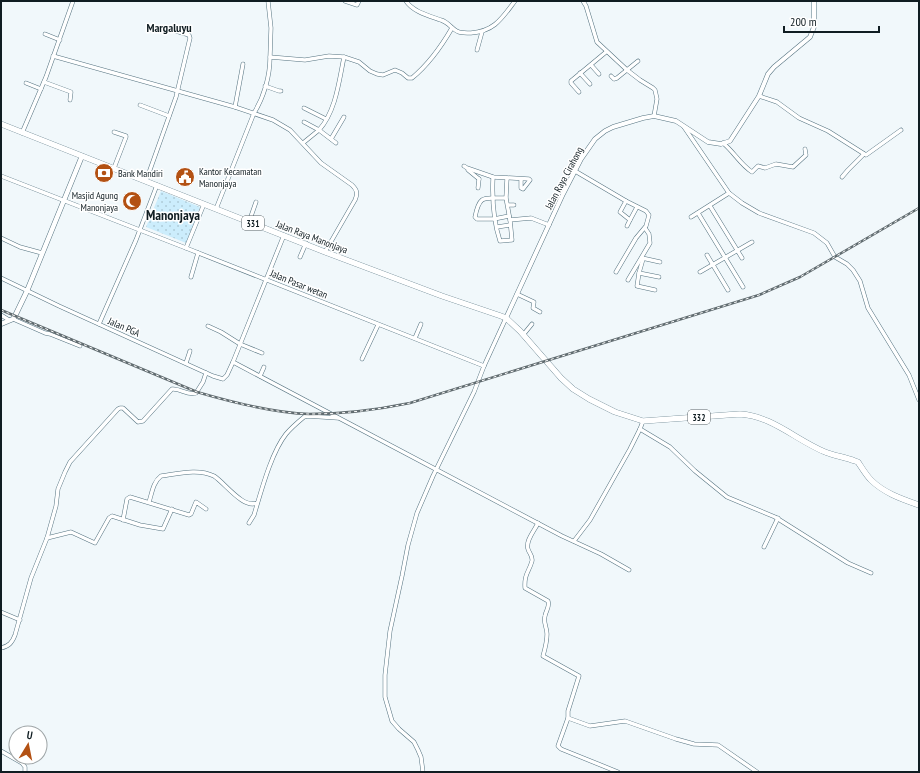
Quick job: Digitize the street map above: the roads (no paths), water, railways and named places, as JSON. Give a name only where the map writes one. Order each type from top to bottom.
[{"type":"main road","name":"Jalan Raya Manonjaya","points":[[1,124],[306,243],[325,252],[442,296],[506,318]]},
{"type":"main road","points":[[1,324],[11,320],[27,291],[82,156]]},
{"type":"main road","name":"332","points":[[506,318],[561,378],[578,393],[615,412],[643,421],[740,414],[749,415],[765,420],[826,452],[855,461],[877,485],[889,493],[919,505]]},
{"type":"street","points":[[22,133],[44,82],[73,1]]},
{"type":"street","points":[[216,209],[258,106],[270,68],[271,28],[268,1]]},
{"type":"street","points":[[345,1],[356,5],[359,1]]},
{"type":"street","points":[[406,1],[419,12],[449,23],[452,28],[460,33],[482,32],[499,22],[514,1]]},
{"type":"street","points":[[583,1],[586,6],[597,42],[627,70],[655,90],[657,99],[654,116]]},
{"type":"street","points":[[723,143],[730,141],[732,138],[759,96],[771,70],[810,37],[814,26],[814,1]]},
{"type":"street","points":[[270,57],[305,60],[329,56],[344,57],[359,62],[370,71],[377,74],[383,75],[395,70],[402,72],[408,78],[412,78],[429,62],[440,48],[452,28]]},
{"type":"street","points":[[146,181],[178,90],[190,37],[176,31]]},
{"type":"street","points":[[476,50],[482,32]]},
{"type":"street","points":[[45,34],[60,40]]},
{"type":"street","points":[[579,92],[570,82],[606,52]]},
{"type":"street","points":[[54,56],[235,107],[283,125],[290,130],[321,163],[352,185],[357,192],[355,200],[325,252]]},
{"type":"street","points":[[303,143],[319,130],[332,108],[344,57]]},
{"type":"street","points":[[610,76],[615,78],[638,62]]},
{"type":"street","points":[[235,107],[243,64]]},
{"type":"street","points":[[591,65],[599,74]]},
{"type":"street","points":[[580,73],[590,84]]},
{"type":"street","points":[[44,82],[71,92],[70,100]]},
{"type":"street","points":[[26,83],[40,89]]},
{"type":"street","points":[[265,86],[282,91]]},
{"type":"street","points":[[759,96],[777,102],[799,118],[828,131],[864,154]]},
{"type":"street","points":[[140,106],[169,116]]},
{"type":"street","points":[[304,108],[326,119]]},
{"type":"street","name":"Jalan Raya Cirahong","points":[[506,318],[563,194],[588,148],[600,135],[613,127],[654,116],[671,119],[683,125],[708,142],[718,144],[723,143]]},
{"type":"street","points":[[331,139],[344,117]]},
{"type":"street","points":[[304,122],[319,130],[336,143]]},
{"type":"street","points":[[683,125],[729,193],[759,213],[814,234],[827,243],[835,257],[848,264],[860,281],[868,308],[909,375],[918,397]]},
{"type":"street","points":[[842,177],[864,154],[866,155],[901,130]]},
{"type":"street","points":[[114,132],[126,137],[114,168]]},
{"type":"street","points":[[723,143],[732,151],[740,162],[752,172],[758,166],[765,168],[776,164],[794,167],[806,155],[805,149]]},
{"type":"street","points":[[479,180],[466,167],[481,174],[493,177],[521,179]]},
{"type":"street","points":[[575,172],[649,214],[645,228],[636,238],[616,272]]},
{"type":"street","points":[[478,188],[481,174]]},
{"type":"street","name":"Jalan Pasar wetan","points":[[1,176],[484,366]]},
{"type":"street","points":[[493,177],[492,199],[494,219],[500,242],[512,240],[506,198],[507,178]]},
{"type":"street","points":[[99,324],[157,185]]},
{"type":"street","points":[[691,217],[729,193]]},
{"type":"street","points":[[506,198],[492,199],[488,197],[482,199],[476,217],[477,219],[531,218],[549,225]]},
{"type":"street","points":[[626,201],[620,212],[630,220]]},
{"type":"street","points":[[249,222],[256,202]]},
{"type":"street","points":[[186,248],[204,204]]},
{"type":"street","points":[[508,205],[514,205]]},
{"type":"street","points":[[710,206],[742,258]]},
{"type":"street","points":[[627,226],[637,207]]},
{"type":"street","points":[[698,213],[743,287]]},
{"type":"street","points":[[497,227],[510,225]]},
{"type":"street","points":[[645,228],[650,240],[643,258],[637,286],[655,290]]},
{"type":"street","points":[[284,235],[233,362],[461,484],[630,570]]},
{"type":"street","points":[[1,238],[20,247],[42,254]]},
{"type":"street","points":[[700,272],[752,242]]},
{"type":"street","points":[[300,256],[306,243]]},
{"type":"street","points":[[191,277],[198,253]]},
{"type":"street","points":[[707,255],[728,290]]},
{"type":"street","points":[[643,258],[660,262]]},
{"type":"street","points":[[628,280],[643,258]]},
{"type":"street","points":[[639,273],[659,277]]},
{"type":"street","name":"Jalan PGA","points":[[1,278],[220,379],[224,378],[233,362]]},
{"type":"street","points":[[517,294],[534,302],[533,308],[540,312]]},
{"type":"street","points":[[1,315],[80,346]]},
{"type":"street","points":[[423,772],[421,757],[414,742],[392,721],[385,697],[385,675],[390,631],[408,545],[417,513],[474,392],[506,318]]},
{"type":"street","points":[[415,338],[422,324]]},
{"type":"street","points":[[523,335],[532,324]]},
{"type":"street","points":[[362,359],[378,325]]},
{"type":"street","points":[[208,326],[240,344],[262,353]]},
{"type":"street","points":[[186,363],[190,351]]},
{"type":"street","points":[[260,376],[264,367]]},
{"type":"street","points":[[1,648],[6,647],[12,642],[20,620],[30,578],[47,538],[56,506],[58,489],[70,462],[118,409],[123,408],[138,422],[143,421],[172,389],[181,390],[190,394],[196,393],[203,382],[206,373]]},
{"type":"street","points":[[249,523],[254,515],[274,458],[287,433],[307,416],[339,418]]},
{"type":"street","points":[[574,541],[590,520],[643,421]]},
{"type":"street","points":[[640,429],[670,447],[695,471],[727,497],[778,518],[848,563],[871,573]]},
{"type":"street","points":[[149,502],[156,481],[161,476],[203,472],[214,476],[246,502],[254,504],[257,503]]},
{"type":"street","points":[[122,520],[129,497],[190,515],[196,502],[206,509]]},
{"type":"street","points":[[47,538],[71,532],[95,543],[110,517],[114,516],[140,525],[162,528],[172,509]]},
{"type":"street","points":[[764,547],[778,518]]},
{"type":"street","points":[[538,523],[527,545],[532,561],[526,573],[525,588],[548,601],[549,605],[544,617],[547,636],[543,656],[579,676],[570,704],[568,718],[558,746],[561,749],[618,772]]},
{"type":"street","points":[[1,612],[20,620]]},
{"type":"street","points":[[568,718],[590,726],[625,721],[697,744],[718,745],[756,772]]},
{"type":"street","points":[[1,751],[22,763],[25,767],[25,772]]},
{"type":"railway","points":[[1,310],[197,392],[210,396],[282,412],[322,414],[360,411],[410,403],[759,295],[800,277],[919,208]]},
{"type":"place","name":"Bank Mandiri","points":[[104,173]]},
{"type":"place","name":"Kantor Kecamatan Manonjaya","points":[[185,177]]},
{"type":"place","name":"Masjid Agung Manonjaya","points":[[132,201]]},
{"type":"district","name":"Margaluyu","points":[[169,27]]},
{"type":"district","name":"Manonjaya","points":[[173,215]]}]
